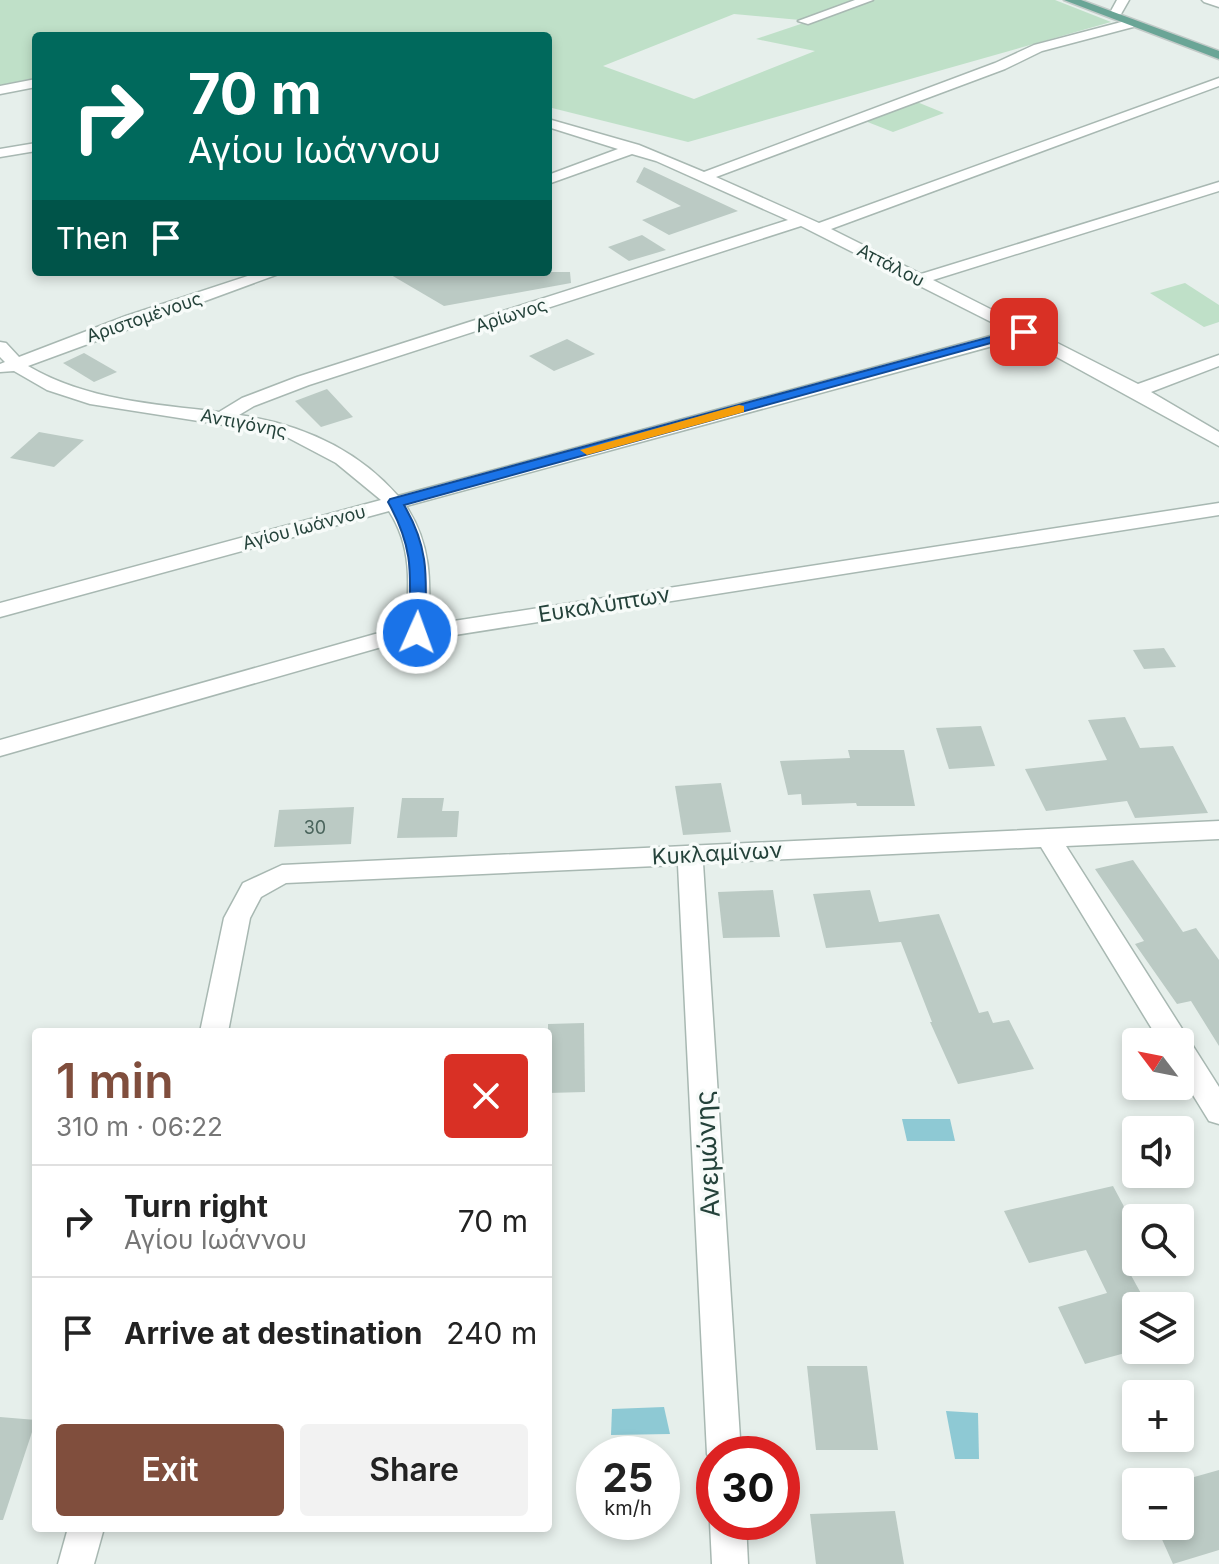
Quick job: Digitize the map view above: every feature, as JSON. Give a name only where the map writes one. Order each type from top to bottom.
[{"type":"main road","points":[[1070,0],[1219,55]]},
{"type":"main road","points":[[1089,0],[1120,6],[1219,48]]},
{"type":"street","points":[[804,21],[867,0]]},
{"type":"street","points":[[1208,0],[1219,3]]},
{"type":"street","points":[[704,177],[987,71],[1038,48],[1129,24]]},
{"type":"street","name":"Αρίωνος","points":[[224,417],[248,402],[303,381],[810,224],[1219,82]]},
{"type":"street","points":[[0,90],[32,84]]},
{"type":"street","name":"Αττάλου","points":[[552,124],[634,148],[810,224],[1137,391],[1219,440]]},
{"type":"street","points":[[0,153],[32,148]]},
{"type":"street","points":[[552,179],[634,148]]},
{"type":"street","points":[[920,279],[1219,186]]},
{"type":"street","name":"Αριστομένους","points":[[7,367],[265,276]]},
{"type":"street","name":"Αγίου Ιωάννου","points":[[0,610],[1024,332]]},
{"type":"street","name":"Αντιγόνης","points":[[0,347],[7,367],[76,396],[270,426],[310,440],[365,475],[395,502],[409,526],[418,556],[417,633]]},
{"type":"street","points":[[1137,391],[1219,360]]},
{"type":"street","name":"Ευκαλύπτων","points":[[0,748],[365,643],[1219,509]]},
{"type":"street","name":"Κυκλαμίνων","points":[[215,1028],[237,918],[252,890],[282,874],[1219,830]]},
{"type":"street","points":[[1048,838],[1166,1028]]},
{"type":"street","name":"Ανεμώνης","points":[[690,854],[723,1436]]},
{"type":"street","points":[[1194,1072],[1219,1112]]},
{"type":"street","points":[[76,1564],[85,1532]]},
{"type":"street","points":[[729,1540],[730,1564]]},
{"type":"green space","points":[[0,0],[862,0],[800,20],[734,14],[603,66],[694,99],[815,51],[756,39],[872,0],[1055,0],[1111,22],[688,142],[552,108],[552,32],[32,32],[32,79],[0,85]]},
{"type":"green space","points":[[917,102],[944,113],[893,132],[865,121]]},
{"type":"green space","points":[[1185,283],[1219,305],[1219,322],[1204,327],[1150,293]]},
{"type":"water","points":[[902,1119],[950,1119],[955,1141],[907,1141]]},
{"type":"water","points":[[664,1407],[670,1434],[611,1435],[612,1409]]},
{"type":"water","points":[[946,1411],[978,1413],[979,1459],[955,1459]]},
{"type":"building","points":[[644,167],[738,211],[669,235],[642,220],[681,206],[636,182]]},
{"type":"building","points":[[642,235],[666,250],[629,261],[608,247]]},
{"type":"building","points":[[552,272],[570,272],[571,283],[444,306],[393,276],[552,276]]},
{"type":"building","points":[[567,339],[595,354],[554,371],[529,356]]},
{"type":"building","points":[[84,353],[117,372],[94,382],[63,363]]},
{"type":"building","points":[[327,389],[353,417],[321,427],[295,401]]},
{"type":"building","points":[[39,432],[84,440],[54,467],[10,458]]},
{"type":"building","points":[[1164,648],[1176,667],[1144,669],[1133,650]]},
{"type":"building","points":[[1125,717],[1140,748],[1173,746],[1208,813],[1135,818],[1127,801],[1046,811],[1025,769],[1107,760],[1088,720]]},
{"type":"building","points":[[981,726],[995,766],[949,769],[936,728]]},
{"type":"building","points":[[848,750],[904,750],[915,806],[857,806],[856,803],[802,805],[801,794],[788,795],[780,761],[850,758]]},
{"type":"building","points":[[721,783],[731,832],[683,835],[675,786]]},
{"type":"building","points":[[402,798],[444,798],[442,811],[459,811],[457,837],[397,838]]},
{"type":"building","points":[[354,807],[351,844],[274,847],[279,810]]},
{"type":"building","points":[[1133,860],[1183,932],[1196,928],[1219,960],[1219,1046],[1191,1001],[1177,1004],[1135,944],[1144,941],[1095,869]]},
{"type":"building","points":[[773,890],[780,937],[723,938],[718,892]]},
{"type":"building","points":[[870,890],[879,922],[939,914],[979,1013],[988,1011],[993,1023],[1009,1020],[1034,1069],[958,1084],[930,1022],[901,942],[826,948],[813,894]]},
{"type":"building","points":[[584,1023],[585,1092],[552,1093],[552,1028],[548,1028],[548,1024]]},
{"type":"building","points":[[1113,1186],[1123,1204],[1122,1276],[1131,1276],[1140,1292],[1122,1292],[1122,1354],[1085,1364],[1058,1307],[1107,1293],[1086,1250],[1029,1263],[1004,1211]]},
{"type":"building","points":[[807,1366],[867,1366],[878,1450],[816,1450]]},
{"type":"building","points":[[0,1417],[32,1420],[32,1432],[3,1520],[0,1520]]},
{"type":"building","points":[[1219,1470],[1219,1550],[1173,1564],[1162,1540],[1194,1540],[1194,1477]]},
{"type":"building","points":[[895,1511],[904,1564],[816,1564],[810,1514]]},
{"type":"slow traffic","points":[[587,450],[739,409]]},
{"type":"route","points":[[417,633],[418,556],[409,526],[395,502],[1024,332]]}]
